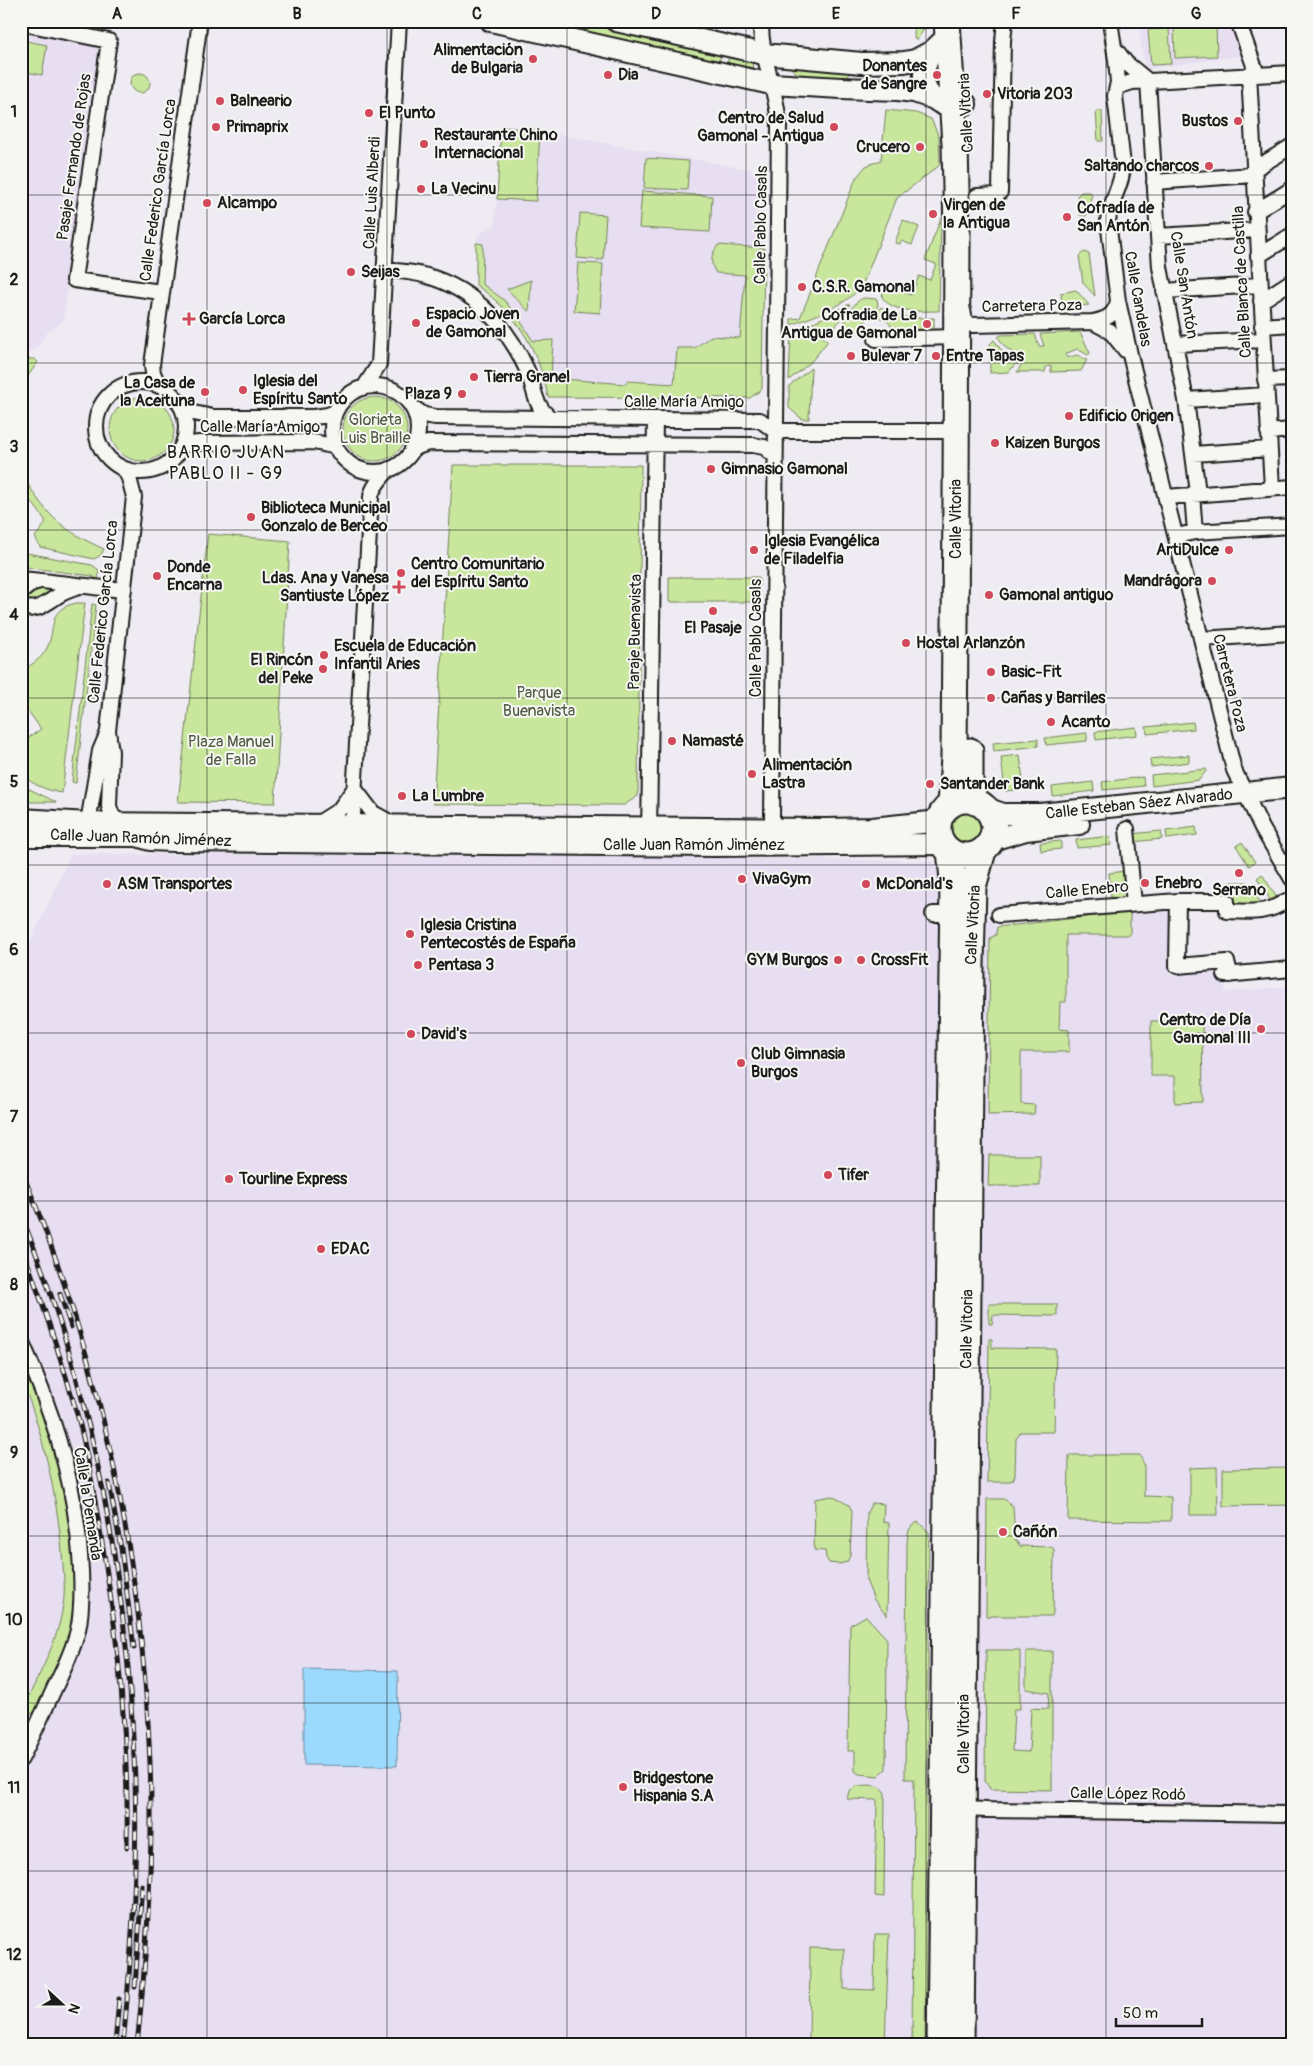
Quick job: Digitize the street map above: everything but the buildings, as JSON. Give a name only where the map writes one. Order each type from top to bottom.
[{"type":"highway","name":"Calle Vitoria","points":[[947,32],[964,331],[970,782],[963,808]]},
{"type":"highway","name":"Calle Vitoria","points":[[952,104],[957,233],[964,331],[956,431],[954,757],[963,808]]},
{"type":"highway","points":[[963,808],[994,823],[987,845],[966,856],[947,848],[940,836],[939,826],[963,808]]},
{"type":"highway","name":"Calle Vitoria","points":[[961,2045],[971,964],[973,887],[987,845]]},
{"type":"highway","name":"Calle Vitoria","points":[[940,2045],[953,879],[947,848]]},
{"type":"highway","points":[[942,1837],[952,1821],[963,1809]]},
{"type":"main road","points":[[491,21],[771,84],[898,90],[920,94],[952,104]]},
{"type":"main road","points":[[616,21],[764,54],[862,63],[915,60],[947,32]]},
{"type":"main road","points":[[947,32],[926,63],[924,81],[928,93],[952,104]]},
{"type":"main road","points":[[861,89],[862,63]]},
{"type":"main road","name":"Calle Esteban Sáez Alvarado","points":[[987,845],[1026,830],[1248,799],[1292,788]]},
{"type":"main road","name":"Calle Esteban Sáez Alvarado","points":[[963,808],[1003,814],[1040,814],[1248,799],[1292,801]]},
{"type":"main road","name":"Calle Juan Ramón Jiménez","points":[[649,837],[772,828],[872,828],[930,822],[963,808]]},
{"type":"main road","name":"Calle Juan Ramón Jiménez","points":[[21,819],[261,832],[649,837],[782,846],[882,846],[926,843],[947,848]]},
{"type":"main road","name":"Calle Juan Ramón Jiménez","points":[[21,836],[137,836],[150,840],[173,841],[317,824],[352,833],[395,825],[444,834]]},
{"type":"street","name":"Calle Federico García Lorca","points":[[159,386],[152,373],[152,365],[200,21]]},
{"type":"street","name":"Calle Luis Alberdi","points":[[379,366],[399,21]]},
{"type":"street","name":"Calle Pablo Casals","points":[[761,21],[764,54],[778,107],[779,125],[774,455],[772,828],[774,836],[782,846]]},
{"type":"street","points":[[977,196],[997,195],[1001,187],[1002,66],[1005,21]]},
{"type":"street","name":"Calle Candelas","points":[[1110,21],[1118,73],[1114,96],[1123,169],[1109,210],[1108,221],[1118,301],[1164,491]]},
{"type":"street","name":"Calle Blanca de Castilla","points":[[1238,21],[1253,74],[1253,172],[1272,488]]},
{"type":"street","name":"Pasaje Fernando de Rojas","points":[[21,23],[109,41],[74,280],[161,292]]},
{"type":"street","points":[[1115,48],[1126,63],[1148,81]]},
{"type":"street","points":[[1117,87],[1126,83],[1148,81],[1292,73]]},
{"type":"street","name":"Calle San Antón","points":[[1148,81],[1158,236],[1164,291],[1186,400],[1193,454],[1195,532]]},
{"type":"street","points":[[1154,182],[1253,172],[1292,146]]},
{"type":"street","points":[[1256,212],[1292,189]]},
{"type":"street","points":[[1158,236],[1256,230]]},
{"type":"street","points":[[1258,256],[1292,234]]},
{"type":"street","points":[[386,270],[428,276],[455,288],[480,305],[510,338],[531,378],[538,406],[549,417]]},
{"type":"street","points":[[1261,301],[1292,281]]},
{"type":"street","points":[[1164,291],[1260,285]]},
{"type":"street","name":"Carretera Poza","points":[[876,338],[1093,322],[1109,317],[1115,311],[1118,301]]},
{"type":"street","name":"Carretera Poza","points":[[1093,322],[1116,337],[1131,359]]},
{"type":"street","points":[[1175,344],[1263,333],[1292,324]]},
{"type":"street","points":[[133,383],[149,383],[159,386],[172,394],[184,412],[186,424],[183,444],[170,462],[152,471],[140,472],[124,469],[110,460],[101,448],[96,436],[99,413],[107,398],[119,388],[133,383],[142,377],[152,365]]},
{"type":"street","points":[[372,493],[361,475],[339,453],[336,447],[332,431],[335,412],[346,398],[365,386],[379,366],[392,389]]},
{"type":"street","points":[[1265,380],[1292,379]]},
{"type":"street","points":[[352,833],[372,493],[389,469],[403,460],[412,449],[416,441],[417,423],[411,406],[402,395],[392,389],[377,385],[365,386]]},
{"type":"street","points":[[1186,400],[1266,395]]},
{"type":"street","points":[[520,418],[527,412],[535,398]]},
{"type":"street","points":[[760,420],[776,398]]},
{"type":"street","name":"Calle María Amigo","points":[[411,406],[429,417],[760,420],[775,431]]},
{"type":"street","name":"Calle María Amigo","points":[[184,412],[212,417],[314,417],[335,412]]},
{"type":"street","name":"Paraje Buenavista","points":[[649,837],[655,420]]},
{"type":"street","points":[[1268,432],[1292,430]]},
{"type":"street","points":[[775,431],[956,431]]},
{"type":"street","name":"Calle María Amigo","points":[[183,444],[199,442],[314,442],[336,447]]},
{"type":"street","points":[[412,449],[428,443],[754,444],[764,447],[774,455]]},
{"type":"street","points":[[1193,454],[1269,448]]},
{"type":"street","points":[[352,464],[370,472],[389,469]]},
{"type":"street","name":"Calle Federico García Lorca","points":[[120,824],[112,815],[109,806],[111,752],[108,732],[134,497],[129,478],[124,469]]},
{"type":"street","name":"Calle Federico García Lorca","points":[[134,497],[152,471]]},
{"type":"street","points":[[1164,491],[1195,493],[1292,487]]},
{"type":"street","name":"Carretera Poza","points":[[1164,491],[1232,764],[1248,799],[1292,879]]},
{"type":"street","points":[[1176,536],[1195,532],[1292,526]]},
{"type":"street","points":[[21,579],[69,583],[80,587],[124,590]]},
{"type":"street","points":[[21,592],[33,582],[40,581]]},
{"type":"street","points":[[21,606],[34,609],[62,593],[80,587]]},
{"type":"street","points":[[1202,639],[1292,633]]},
{"type":"street","name":"Calle Federico García Lorca","points":[[88,824],[100,751],[108,732]]},
{"type":"street","points":[[317,824],[339,810],[354,788]]},
{"type":"street","points":[[354,788],[374,813],[395,825]]},
{"type":"street","points":[[21,829],[77,828],[88,824]]},
{"type":"street","points":[[1127,829],[1134,904]]},
{"type":"street","points":[[1178,901],[1177,966],[1227,962],[1228,975],[1292,969]]},
{"type":"street","name":"Calle Enebro","points":[[999,915],[1178,901],[1227,901],[1227,911],[1252,912],[1273,910],[1286,902]]},
{"type":"street","name":"Calle la Demanda","points":[[21,1340],[44,1394],[61,1445],[71,1490],[82,1573],[81,1608],[74,1642],[21,1759]]},
{"type":"street","name":"Calle Vitoria","points":[[943,1684],[951,1720],[952,1794],[954,1802],[963,1809]]},
{"type":"street","name":"Calle López Rodó","points":[[963,1809],[1292,1814]]},
{"type":"shaded area","points":[[1118,21],[1235,21],[1247,55],[1145,69],[1139,28],[1119,30]]},
{"type":"shaded area","points":[[21,29],[102,45],[63,321],[47,333],[36,348],[21,357]]},
{"type":"shaded area","points":[[501,124],[764,172],[762,389],[750,398],[548,397],[541,367],[516,322],[494,298],[476,285],[477,236],[495,224]]},
{"type":"shaded area","points":[[71,854],[633,857],[931,861],[997,927],[1170,908],[1170,975],[1225,971],[1225,992],[1292,986],[1292,2045],[21,2045],[21,963]]},
{"type":"green space","points":[[914,21],[929,21],[917,40],[914,38]]},
{"type":"green space","points":[[581,22],[721,54],[719,63],[579,32]]},
{"type":"green space","points":[[1216,26],[1217,56],[1175,58],[1174,28]]},
{"type":"green space","points":[[1169,28],[1171,64],[1151,65],[1148,30]]},
{"type":"green space","points":[[21,40],[47,45],[42,75],[21,71]]},
{"type":"green space","points":[[729,56],[753,61],[752,70],[727,65]]},
{"type":"green space","points":[[790,67],[849,71],[848,79],[809,77],[795,72]]},
{"type":"green space","points":[[136,73],[144,73],[150,79],[150,87],[144,93],[136,93],[130,87],[130,79]]},
{"type":"green space","points":[[886,110],[916,113],[931,119],[939,137],[940,165],[897,198],[862,286],[847,300],[838,305],[791,325],[791,319],[800,318],[856,178],[866,166],[881,160]]},
{"type":"green space","points":[[1096,111],[1102,111],[1103,141],[1098,141]]},
{"type":"green space","points":[[501,127],[540,131],[536,201],[497,199]]},
{"type":"green space","points":[[646,158],[689,161],[687,190],[644,188]]},
{"type":"green space","points":[[642,191],[712,196],[710,232],[639,228]]},
{"type":"green space","points":[[1081,192],[1090,192],[1092,194],[1086,216],[1080,215],[1077,196]]},
{"type":"green space","points":[[580,213],[606,215],[603,260],[577,258]]},
{"type":"green space","points":[[941,218],[939,311],[916,311],[893,306],[882,297],[884,285],[911,295],[919,276],[930,280],[936,264],[925,260]]},
{"type":"green space","points":[[903,220],[919,227],[912,245],[901,241],[900,244],[895,243]]},
{"type":"green space","points":[[476,243],[483,244],[482,284],[504,300],[518,317],[533,341],[553,340],[551,378],[626,384],[627,381],[674,384],[677,348],[695,348],[711,336],[740,338],[745,275],[716,273],[712,265],[712,255],[718,245],[764,248],[762,389],[750,398],[548,397],[538,362],[524,333],[503,308],[476,285]]},
{"type":"green space","points":[[1084,252],[1089,254],[1095,296],[1083,283],[1079,256]]},
{"type":"green space","points":[[578,263],[603,264],[600,313],[574,311]]},
{"type":"green space","points":[[531,280],[529,312],[507,289]]},
{"type":"green space","points":[[1076,290],[1089,305],[1065,307],[1062,305],[1061,293]]},
{"type":"green space","points":[[865,298],[877,299],[878,306],[855,334],[841,334],[853,306],[856,302]]},
{"type":"green space","points":[[850,304],[830,335],[812,323]]},
{"type":"green space","points":[[881,307],[900,316],[934,318],[934,331],[893,331],[886,320],[872,317]]},
{"type":"green space","points":[[806,325],[828,341],[811,362],[789,380],[791,331]]},
{"type":"green space","points":[[1080,332],[1090,353],[1088,355],[1077,349],[1065,354],[1067,358],[1077,355],[1087,360],[1081,371],[1051,372],[1051,366],[1046,367],[1045,372],[1017,372],[1022,364],[1015,364],[1009,372],[990,373],[990,344],[994,340],[1002,351],[1013,358],[1015,354],[1005,347],[998,337],[1001,335],[1035,334],[1039,346],[1044,346],[1040,334]]},
{"type":"green space","points":[[29,359],[34,359],[38,362],[25,380],[21,395],[21,364]]},
{"type":"green space","points":[[811,368],[809,419],[802,419],[789,408],[789,386]]},
{"type":"green space","points":[[142,397],[154,399],[165,406],[172,417],[174,429],[172,441],[165,452],[154,459],[142,461],[130,459],[119,452],[112,441],[110,429],[112,417],[119,406],[130,399]]},
{"type":"green space","name":"Glorieta Luis Braille","points":[[375,397],[387,399],[398,406],[405,417],[407,429],[405,441],[398,452],[387,459],[375,461],[363,459],[352,452],[345,441],[343,429],[345,417],[352,406],[363,399]]},
{"type":"green space","name":"Parque Buenavista","points":[[453,465],[641,465],[638,796],[624,805],[433,804]]},
{"type":"green space","points":[[21,479],[25,479],[41,503],[58,522],[78,536],[104,549],[101,555],[94,559],[40,547],[35,537],[45,524],[45,520],[32,502],[21,502]]},
{"type":"green space","name":"Plaza Manuel de Falla","points":[[208,534],[290,541],[275,803],[178,802]]},
{"type":"green space","points":[[21,552],[92,565],[99,570],[98,580],[93,576],[21,567]]},
{"type":"green space","points":[[669,577],[759,577],[759,602],[669,602]]},
{"type":"green space","points":[[31,587],[71,587],[38,604],[25,602],[22,599]]},
{"type":"green space","points":[[76,603],[85,603],[62,793],[40,786],[21,774],[21,743],[41,729],[21,701],[21,672],[45,652],[56,615],[60,610]]},
{"type":"green space","points":[[92,604],[96,605],[76,783],[72,782]]},
{"type":"green space","points":[[1193,722],[1194,729],[1147,734],[1146,727]]},
{"type":"green space","points":[[1136,727],[1137,735],[1096,740],[1095,732]]},
{"type":"green space","points":[[1087,733],[1087,741],[1046,745],[1045,738]]},
{"type":"green space","points":[[1038,739],[1038,746],[994,751],[993,743]]},
{"type":"green space","points":[[1020,755],[1024,789],[1005,791],[1001,757]]},
{"type":"green space","points":[[1189,755],[1189,762],[1151,767],[1150,759]]},
{"type":"green space","points":[[1206,769],[1199,780],[1152,786],[1151,775]]},
{"type":"green space","points":[[1143,777],[1144,786],[1103,790],[1102,782]]},
{"type":"green space","points":[[1093,782],[1094,791],[1053,796],[1052,787]]},
{"type":"green space","points":[[21,785],[56,802],[21,802]]},
{"type":"green space","points":[[968,810],[981,815],[986,828],[981,841],[968,846],[955,841],[950,828],[955,815]]},
{"type":"green space","points":[[1196,827],[1197,835],[1167,839],[1166,831]]},
{"type":"green space","points":[[1161,831],[1162,839],[1131,842],[1130,834]]},
{"type":"green space","points":[[1110,836],[1111,845],[1077,848],[1076,840]]},
{"type":"green space","points":[[1061,841],[1061,849],[1041,851],[1040,843]]},
{"type":"green space","points":[[1242,842],[1255,862],[1249,866],[1236,846]]},
{"type":"green space","points":[[1126,871],[1128,897],[1111,899],[1109,873]]},
{"type":"green space","points":[[1262,874],[1277,898],[1271,901],[1257,878]]},
{"type":"green space","points":[[1232,882],[1247,882],[1263,906],[1231,908]]},
{"type":"green space","points":[[1130,912],[1130,935],[1066,935],[1066,1002],[1060,1002],[1059,1029],[1069,1030],[1069,1052],[1021,1052],[1021,1104],[1035,1105],[1034,1114],[988,1115],[990,938],[996,935],[997,927]]},
{"type":"green space","points":[[1151,1021],[1202,1021],[1203,1102],[1175,1103],[1175,1076],[1151,1076]]},
{"type":"green space","points":[[989,1155],[1040,1155],[1040,1186],[988,1186]]},
{"type":"green space","points":[[989,1304],[1057,1304],[1057,1316],[993,1315],[992,1324],[989,1324]]},
{"type":"green space","points":[[989,1339],[992,1339],[992,1348],[1056,1349],[1054,1432],[1021,1432],[1016,1439],[1015,1475],[1013,1480],[1006,1482],[987,1482]]},
{"type":"green space","points":[[22,1381],[26,1381],[34,1387],[59,1463],[73,1535],[76,1593],[73,1622],[67,1642],[36,1711],[28,1715],[21,1715],[21,1712],[57,1633],[64,1599],[64,1586],[62,1552],[53,1486],[37,1423]]},
{"type":"green space","points":[[1069,1455],[1140,1455],[1144,1465],[1144,1496],[1171,1497],[1171,1521],[1068,1520]]},
{"type":"green space","points":[[1217,1467],[1218,1515],[1190,1515],[1190,1468]]},
{"type":"green space","points":[[1292,1468],[1292,1505],[1223,1506],[1223,1469]]},
{"type":"green space","points":[[832,1496],[849,1505],[852,1511],[850,1556],[847,1562],[839,1564],[829,1563],[825,1551],[814,1550],[815,1499]]},
{"type":"green space","points":[[987,1499],[1004,1499],[1013,1506],[1015,1539],[1020,1546],[1051,1547],[1054,1549],[1052,1616],[986,1616]]},
{"type":"green space","points":[[872,1503],[884,1504],[883,1522],[889,1523],[887,1616],[874,1600],[866,1580],[867,1512]]},
{"type":"green space","points":[[918,1522],[929,1532],[925,2045],[912,2045],[914,1779],[905,1779],[907,1543],[910,1528]]},
{"type":"green space","points":[[866,1616],[887,1639],[886,1769],[878,1776],[859,1774],[855,1771],[855,1751],[848,1751],[850,1625]]},
{"type":"green space","points":[[986,1650],[1020,1650],[1020,1709],[1014,1709],[1012,1751],[1029,1752],[1031,1708],[1048,1709],[1049,1693],[1026,1689],[1026,1651],[1052,1651],[1052,1790],[990,1789],[985,1781]]},
{"type":"green space","points":[[856,1786],[876,1786],[885,1793],[884,1897],[875,1896],[877,1800],[847,1799],[849,1791]]},
{"type":"green space","points":[[875,1934],[889,1934],[885,2045],[809,2045],[810,1948],[844,1949],[844,1989],[874,1990]]},
{"type":"water","points":[[304,1669],[398,1671],[397,1766],[304,1765]]},
{"type":"railway","points":[[21,1170],[49,1241],[74,1313],[95,1386],[127,1535],[138,1611],[150,1763],[151,1834],[147,1940],[137,2045]]},
{"type":"railway","points":[[21,1215],[46,1280],[67,1346],[85,1413],[101,1481],[123,1618],[130,1688],[136,1829],[132,1937],[123,2045]]},
{"type":"railway","points":[[21,1245],[64,1371],[81,1428],[90,1472],[112,1608],[121,1687],[126,1767],[127,1847]]},
{"type":"railway","points":[[60,1294],[71,1327]]},
{"type":"railway","points":[[109,1483],[121,1548],[134,1648]]},
{"type":"railway","points":[[135,1987],[142,1885]]},
{"type":"railway","points":[[115,2045],[119,1999]]},
{"type":"place","name":"Alimentación de Bulgaria","points":[[533,59]]},
{"type":"place","name":"Dia","points":[[608,75]]},
{"type":"place","name":"Donantes de Sangre","points":[[937,75]]},
{"type":"place","name":"Vitoria 203","points":[[987,94]]},
{"type":"place","name":"Balneario","points":[[220,101]]},
{"type":"place","name":"El Punto","points":[[369,113]]},
{"type":"place","name":"Bustos","points":[[1238,121]]},
{"type":"place","name":"Primaprix","points":[[216,127]]},
{"type":"place","name":"Centro de Salud Gamonal - Antigua","points":[[834,127]]},
{"type":"place","name":"Restaurante Chino Internacional","points":[[424,144]]},
{"type":"place","name":"Crucero","points":[[920,147]]},
{"type":"place","name":"Saltando charcos","points":[[1209,166]]},
{"type":"place","name":"La Vecinu","points":[[421,189]]},
{"type":"place","name":"Alcampo","points":[[207,203]]},
{"type":"place","name":"Virgen de la Antigua","points":[[933,214]]},
{"type":"place","name":"Cofradía de San Antón","points":[[1067,217]]},
{"type":"place","name":"Seijas","points":[[351,272]]},
{"type":"place","name":"C.S.R. Gamonal","points":[[802,287]]},
{"type":"place","name":"García Lorca","points":[[189,319]]},
{"type":"place","name":"Espacio Joven de Gamonal","points":[[416,323]]},
{"type":"place","name":"Cofradia de La Antigua de Gamonal","points":[[927,324]]},
{"type":"place","name":"Bulevar 7","points":[[851,356]]},
{"type":"place","name":"Entre Tapas","points":[[936,356]]},
{"type":"place","name":"Tierra Granel","points":[[474,377]]},
{"type":"place","name":"Iglesia del Espíritu Santo","points":[[243,390]]},
{"type":"place","name":"La Casa de la Aceituna","points":[[205,392]]},
{"type":"place","name":"Plaza 9","points":[[462,394]]},
{"type":"place","name":"Edificio Origen","points":[[1069,416]]},
{"type":"place","name":"Kaizen Burgos","points":[[995,443]]},
{"type":"place","name":"Gimnasio Gamonal","points":[[711,469]]},
{"type":"place","name":"Biblioteca Municipal Gonzalo de Berceo","points":[[251,517]]},
{"type":"place","name":"Iglesia Evangélica de Filadelfia","points":[[754,550]]},
{"type":"place","name":"ArtiDulce","points":[[1229,550]]},
{"type":"place","name":"Centro Comunitario del Espíritu Santo","points":[[401,573]]},
{"type":"place","name":"Donde Encarna","points":[[157,576]]},
{"type":"place","name":"Mandrágora","points":[[1212,581]]},
{"type":"place","name":"Ldas. Ana y Vanesa Santiuste López","points":[[399,587]]},
{"type":"place","name":"Gamonal antiguo","points":[[989,595]]},
{"type":"place","name":"El Pasaje","points":[[713,611]]},
{"type":"place","name":"Hostal Arlanzón","points":[[906,643]]},
{"type":"place","name":"Escuela de Educación Infantil Aries","points":[[324,655]]},
{"type":"place","name":"El Rincón del Peke","points":[[323,669]]},
{"type":"place","name":"Basic-Fit","points":[[991,672]]},
{"type":"place","name":"Cañas y Barriles","points":[[991,698]]},
{"type":"place","name":"Acanto","points":[[1051,722]]},
{"type":"place","name":"Namasté","points":[[672,741]]},
{"type":"place","name":"Alimentación Lastra","points":[[752,774]]},
{"type":"place","name":"Santander Bank","points":[[930,784]]},
{"type":"place","name":"La Lumbre","points":[[402,796]]},
{"type":"place","name":"Serrano","points":[[1239,873]]},
{"type":"place","name":"VivaGym","points":[[742,879]]},
{"type":"place","name":"Enebro","points":[[1145,883]]},
{"type":"place","name":"ASM Transportes","points":[[107,884]]},
{"type":"place","name":"McDonald's","points":[[866,884]]},
{"type":"place","name":"Iglesia Cristina Pentecostés de España","points":[[410,934]]},
{"type":"place","name":"GYM Burgos","points":[[838,960]]},
{"type":"place","name":"CrossFit","points":[[861,960]]},
{"type":"place","name":"Pentasa 3","points":[[418,965]]},
{"type":"place","name":"Centro de Día Gamonal III","points":[[1261,1029]]},
{"type":"place","name":"David's","points":[[411,1034]]},
{"type":"place","name":"Club Gimnasia Burgos","points":[[741,1063]]},
{"type":"place","name":"Tifer","points":[[828,1175]]},
{"type":"place","name":"Tourline Express","points":[[229,1179]]},
{"type":"place","name":"EDAC","points":[[321,1249]]},
{"type":"place","name":"Cañón","points":[[1003,1532]]},
{"type":"place","name":"Bridgestone Hispania S.A","points":[[623,1787]]},
{"type":"district","name":"BARRIO JUAN PABLO II - G9","points":[[226,462]]}]
